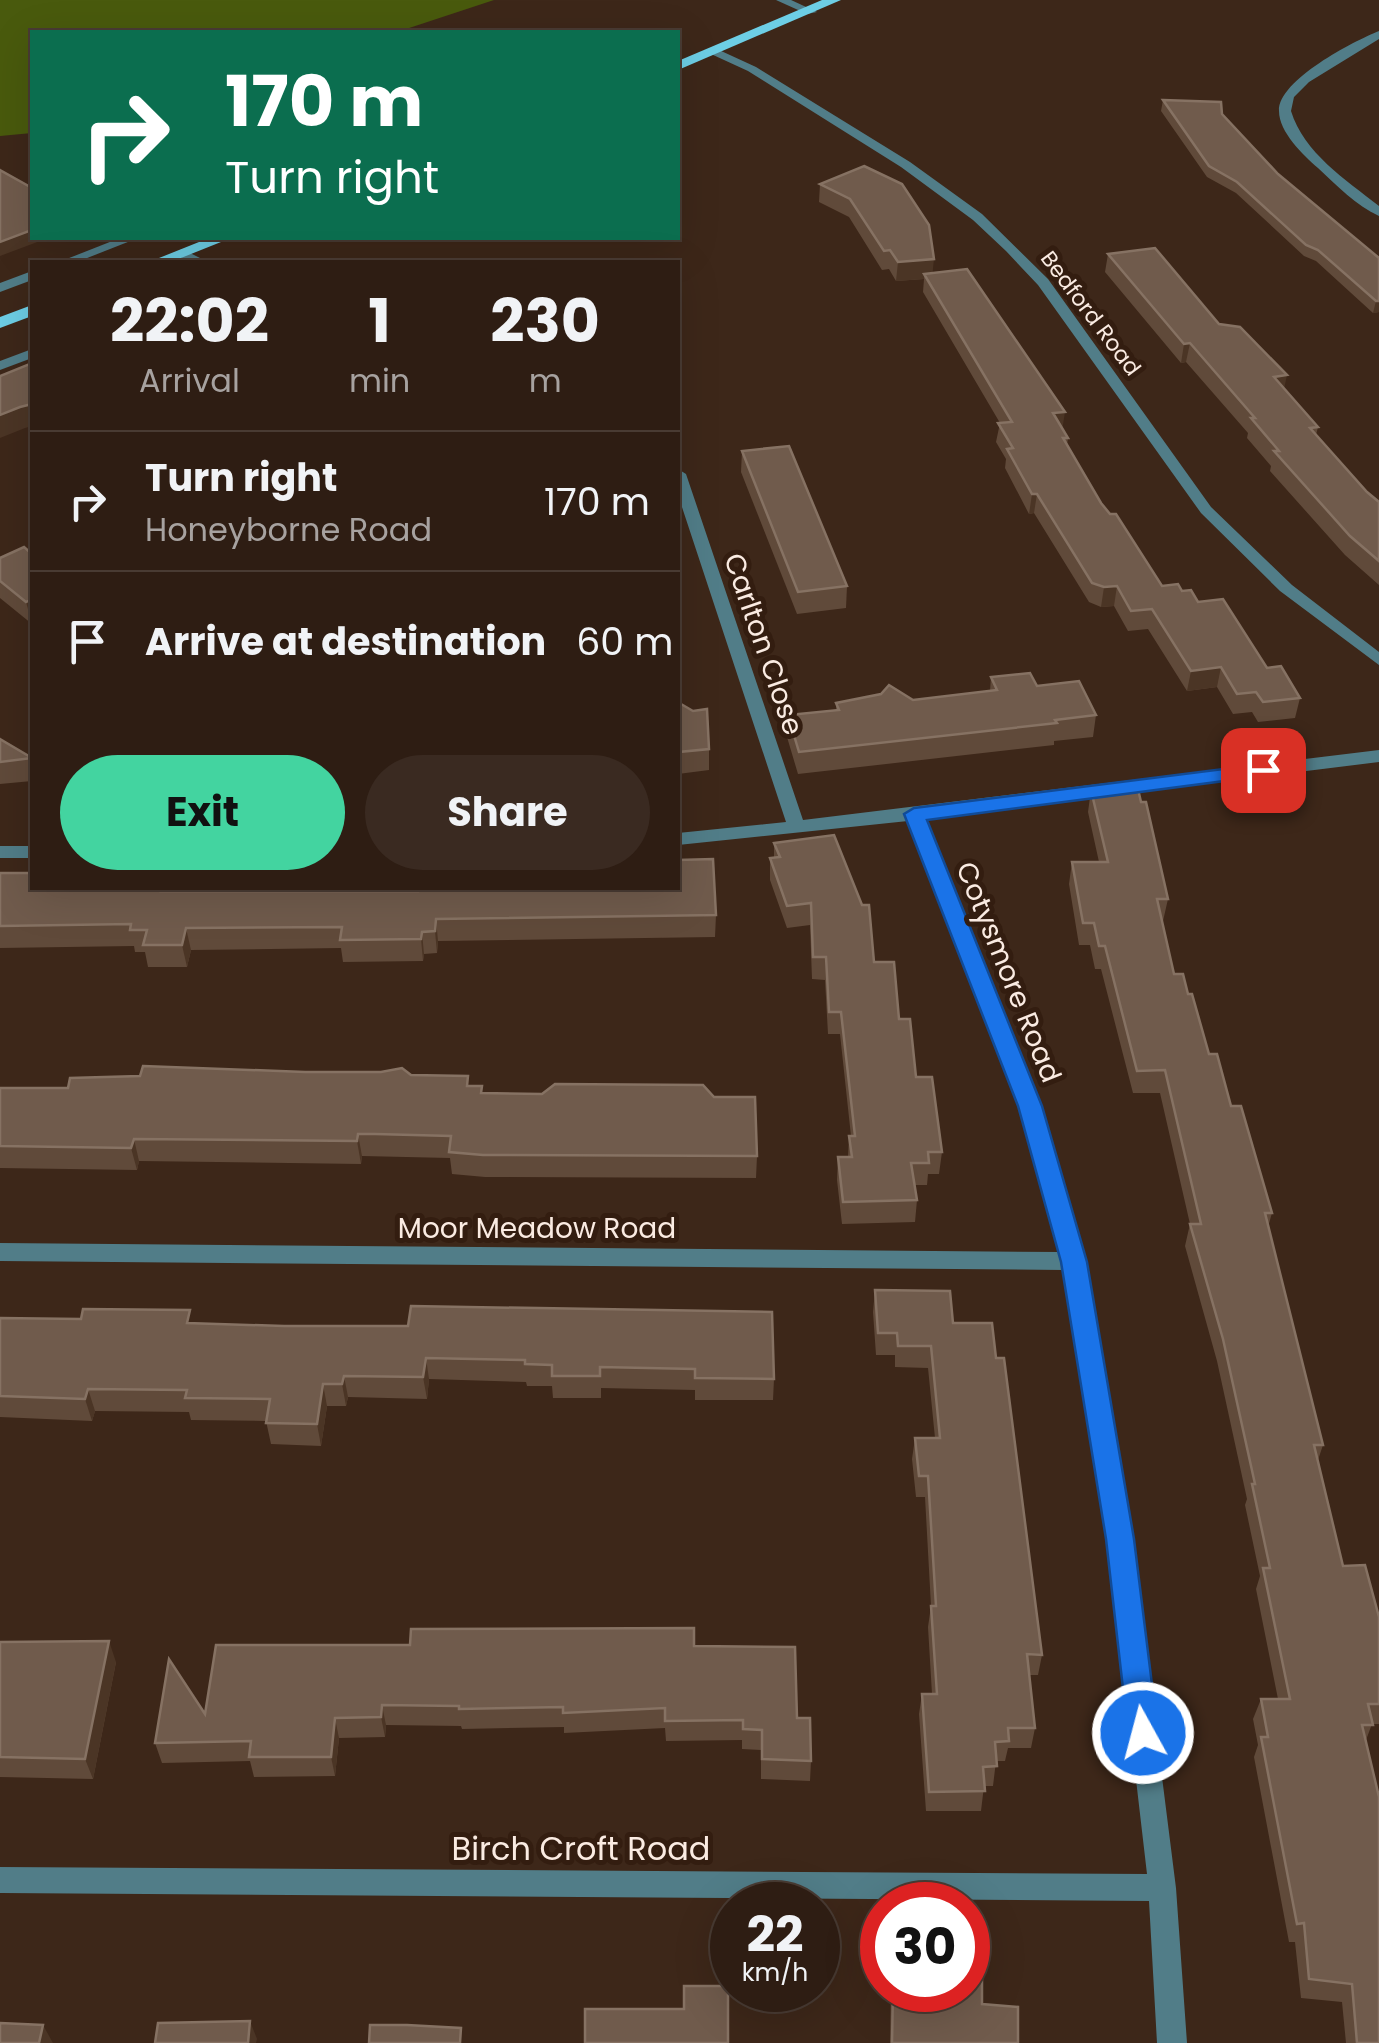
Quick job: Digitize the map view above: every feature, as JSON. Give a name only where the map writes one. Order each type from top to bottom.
[{"type":"main road","points":[[680,65],[834,0]]},
{"type":"main road","points":[[189,258],[220,240]]},
{"type":"main road","points":[[0,323],[30,311]]},
{"type":"street","points":[[781,0],[811,12]]},
{"type":"street","points":[[1379,34],[1301,83],[1288,96],[1285,106],[1286,122],[1298,144],[1379,212]]},
{"type":"street","name":"Bedford Road","points":[[715,52],[752,68],[966,204],[1016,250],[1043,282],[1206,510],[1286,588],[1379,660]]},
{"type":"street","points":[[71,260],[126,240]]},
{"type":"street","points":[[0,288],[30,276]]},
{"type":"street","points":[[0,366],[30,354]]},
{"type":"street","name":"Carlton Close","points":[[680,482],[798,828]]},
{"type":"street","points":[[680,840],[1379,756]]},
{"type":"street","name":"Cotysmore Road","points":[[914,814],[1030,1106],[1074,1262],[1120,1539],[1162,1888],[1172,2043]]},
{"type":"street","points":[[0,852],[30,852]]},
{"type":"street","name":"Moor Meadow Road","points":[[0,1252],[1074,1262]]},
{"type":"street","name":"Birch Croft Road","points":[[0,1880],[1162,1888]]},
{"type":"green space","points":[[0,0],[494,0],[403,30],[30,30],[30,133],[0,136]]},
{"type":"building","points":[[1163,100],[1221,102],[1222,114],[1278,174],[1379,258],[1379,301],[1318,250],[1306,245],[1237,182],[1209,166]]},
{"type":"building","points":[[864,166],[902,184],[929,225],[934,259],[898,262],[890,250],[884,251],[850,199],[820,184]]},
{"type":"building","points":[[0,170],[30,187],[30,231],[0,242]]},
{"type":"building","points":[[1155,248],[1219,324],[1240,327],[1287,375],[1274,377],[1318,427],[1310,428],[1379,502],[1379,561],[1350,536],[1274,451],[1279,451],[1251,418],[1255,418],[1190,343],[1184,344],[1108,254]]},
{"type":"building","points":[[967,269],[1065,412],[1053,413],[1068,438],[1063,438],[1101,503],[1110,514],[1116,514],[1162,586],[1178,584],[1182,591],[1191,590],[1198,602],[1223,599],[1267,668],[1281,666],[1300,698],[1263,702],[1256,692],[1237,694],[1221,667],[1191,671],[1152,609],[1131,611],[1117,586],[1092,583],[1007,449],[1013,448],[998,423],[1012,422],[924,274]]},
{"type":"building","points":[[30,364],[30,404],[0,415],[0,376]]},
{"type":"building","points":[[789,446],[847,586],[798,592],[742,451]]},
{"type":"building","points":[[24,547],[30,552],[30,600],[26,602],[0,581],[0,558]]},
{"type":"building","points":[[1030,673],[1037,686],[1079,681],[1096,715],[1055,720],[1057,723],[799,752],[788,715],[839,710],[836,703],[881,694],[889,685],[913,700],[997,690],[991,677]]},
{"type":"building","points":[[680,706],[693,711],[707,709],[709,749],[680,752]]},
{"type":"building","points":[[0,739],[30,757],[30,758],[0,762]]},
{"type":"building","points":[[1138,789],[1141,802],[1146,802],[1168,899],[1157,899],[1174,974],[1183,974],[1188,994],[1192,994],[1209,1054],[1217,1054],[1231,1106],[1241,1106],[1272,1213],[1265,1213],[1323,1445],[1314,1445],[1343,1566],[1365,1565],[1379,1617],[1379,1704],[1368,1704],[1373,1725],[1362,1725],[1379,1797],[1379,2043],[1357,2043],[1352,1984],[1309,1979],[1304,1923],[1297,1924],[1261,1737],[1268,1737],[1261,1699],[1290,1699],[1263,1568],[1270,1568],[1255,1484],[1223,1339],[1190,1224],[1201,1224],[1165,1070],[1137,1071],[1105,946],[1099,946],[1094,923],[1083,923],[1072,862],[1108,862],[1091,790]]},
{"type":"building","points":[[834,835],[862,905],[869,905],[874,962],[894,962],[899,1019],[910,1019],[916,1077],[932,1077],[942,1152],[928,1152],[929,1163],[911,1163],[917,1200],[843,1202],[838,1157],[852,1157],[849,1136],[855,1136],[841,1012],[829,1012],[826,957],[813,957],[811,903],[787,906],[770,858],[780,857],[774,843]]},
{"type":"building","points":[[713,859],[716,915],[436,919],[435,931],[422,932],[421,939],[340,940],[342,927],[186,928],[182,945],[143,945],[147,930],[130,930],[131,924],[0,926],[0,873],[30,873],[30,890],[680,890],[680,860]]},
{"type":"building","points":[[143,1066],[305,1072],[381,1072],[402,1068],[411,1075],[468,1076],[467,1086],[482,1086],[481,1093],[542,1094],[555,1084],[703,1085],[714,1097],[755,1097],[757,1156],[483,1155],[449,1152],[451,1136],[375,1134],[358,1134],[357,1141],[134,1139],[131,1148],[0,1146],[0,1088],[68,1088],[70,1078],[140,1076]]},
{"type":"building","points":[[875,1290],[950,1291],[953,1323],[992,1323],[996,1358],[1004,1358],[1042,1655],[1027,1654],[1035,1728],[1008,1728],[1009,1741],[995,1742],[997,1766],[983,1767],[985,1791],[929,1792],[922,1694],[937,1694],[931,1606],[936,1606],[928,1476],[919,1476],[915,1438],[940,1438],[931,1346],[898,1346],[897,1333],[878,1333]]},
{"type":"building","points":[[411,1306],[772,1312],[774,1379],[695,1378],[695,1369],[600,1367],[600,1376],[552,1376],[552,1365],[525,1364],[525,1360],[426,1358],[423,1377],[344,1376],[342,1384],[323,1384],[317,1424],[266,1423],[270,1399],[185,1398],[187,1390],[88,1389],[85,1399],[0,1396],[0,1318],[81,1319],[83,1309],[190,1310],[187,1323],[408,1326]]},
{"type":"building","points":[[694,1628],[694,1646],[795,1647],[797,1718],[810,1718],[811,1761],[762,1759],[762,1730],[743,1729],[743,1720],[665,1721],[665,1708],[563,1713],[563,1707],[459,1709],[382,1705],[381,1717],[335,1718],[331,1757],[249,1757],[251,1741],[155,1743],[169,1659],[205,1714],[216,1645],[410,1645],[411,1629]]},
{"type":"building","points":[[109,1641],[85,1759],[0,1757],[0,1642]]},
{"type":"building","points":[[684,1986],[710,1986],[710,2012],[728,2012],[728,2043],[585,2043],[585,2009],[684,2009]]},
{"type":"building","points":[[990,2005],[1018,2007],[1018,2043],[892,2043],[893,2012],[990,2012]]},
{"type":"building","points":[[250,2021],[248,2043],[155,2043],[158,2023]]},
{"type":"building","points":[[0,2023],[43,2025],[39,2043],[0,2043]]},
{"type":"building","points":[[370,2025],[461,2028],[460,2043],[369,2043]]},
{"type":"route","points":[[1143,1733],[1120,1539],[1074,1262],[1030,1106],[914,814],[1263,770]]}]
